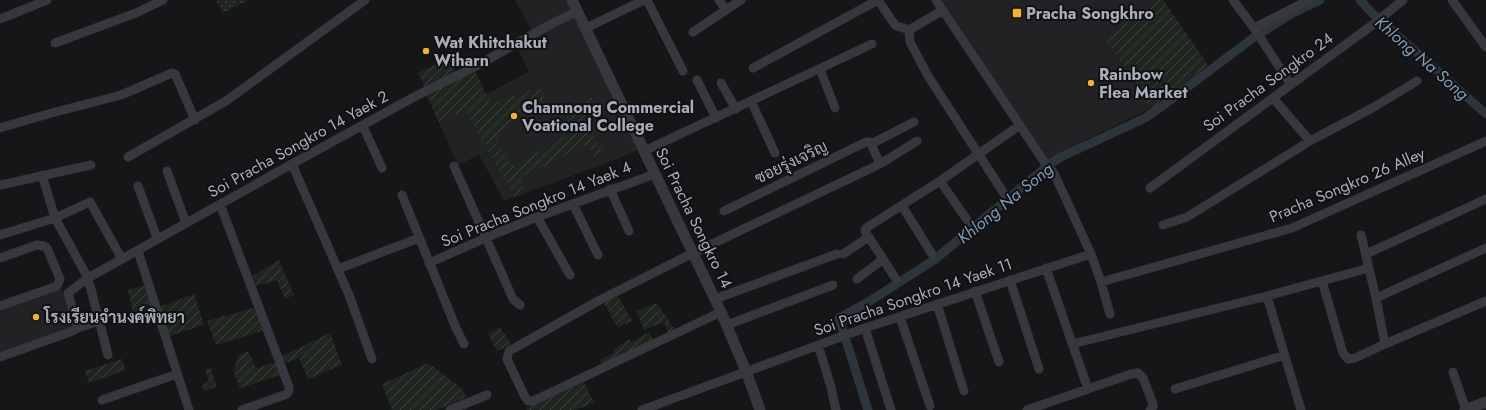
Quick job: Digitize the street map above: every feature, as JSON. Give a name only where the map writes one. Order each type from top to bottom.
[{"type":"street","points":[[0,18],[47,0]]},
{"type":"street","points":[[55,43],[136,13],[163,0]]},
{"type":"street","points":[[128,157],[226,101],[364,0]]},
{"type":"street","name":"Soi Pracha Songkro 14","points":[[572,0],[727,325],[760,410]]},
{"type":"street","points":[[586,28],[647,0],[683,71]]},
{"type":"street","points":[[719,0],[726,10]]},
{"type":"street","points":[[693,32],[742,0]]},
{"type":"street","points":[[753,68],[878,0],[895,25],[909,30]]},
{"type":"street","points":[[936,0],[1045,163],[1054,174],[1091,254],[1110,314]]},
{"type":"street","points":[[1233,0],[1254,28],[1291,85]]},
{"type":"street","points":[[1254,28],[1309,0]]},
{"type":"street","name":"Soi Pracha Songkro 24","points":[[1150,188],[1371,26],[1403,0]]},
{"type":"street","points":[[1452,0],[1486,46]]},
{"type":"street","points":[[909,30],[943,10]]},
{"type":"street","name":"Soi Pracha Songkro 14 Yaek 2","points":[[78,328],[68,293],[88,278],[138,251],[157,238],[412,98],[578,11]]},
{"type":"street","points":[[909,30],[910,42],[928,76],[1005,195]]},
{"type":"street","points":[[644,151],[872,44]]},
{"type":"street","points":[[820,69],[835,108]]},
{"type":"street","points":[[0,128],[121,95],[172,73],[175,74],[195,120]]},
{"type":"street","points":[[697,80],[716,118]]},
{"type":"street","points":[[1163,225],[1187,217],[1310,141],[1374,107],[1418,81]]},
{"type":"street","points":[[721,83],[736,109]]},
{"type":"street","points":[[1273,98],[1310,141]]},
{"type":"street","points":[[751,101],[775,153]]},
{"type":"street","name":"ซอยรุ่งเจริญ","points":[[724,211],[866,142],[871,144],[914,122]]},
{"type":"street","points":[[896,279],[869,237],[865,230],[866,228],[940,181],[1020,124]]},
{"type":"street","points":[[362,126],[382,168]]},
{"type":"street","points":[[721,312],[533,401],[528,401],[525,397],[507,359],[509,351],[598,301],[693,253],[880,164],[917,141]]},
{"type":"street","name":"Pracha Songkro 26 Alley","points":[[1101,282],[1292,228],[1486,142]]},
{"type":"street","points":[[871,144],[880,164]]},
{"type":"street","points":[[292,164],[349,295],[372,359]]},
{"type":"street","points":[[0,184],[91,165]]},
{"type":"street","points":[[454,166],[513,299],[520,305]]},
{"type":"street","points":[[167,171],[186,223]]},
{"type":"street","name":"Soi Pracha Songkro 14 Yaek 4","points":[[429,263],[485,238],[538,217],[655,174]]},
{"type":"street","points":[[42,175],[55,218],[88,278],[108,355]]},
{"type":"street","points":[[940,181],[970,224]]},
{"type":"street","points":[[138,186],[157,238]]},
{"type":"street","points":[[610,190],[629,231]]},
{"type":"street","points":[[402,194],[429,263],[464,344]]},
{"type":"street","points":[[1366,254],[1486,199]]},
{"type":"street","points":[[0,235],[55,218],[90,202],[122,259]]},
{"type":"street","points":[[220,204],[289,387],[287,394],[242,410]]},
{"type":"street","points":[[573,204],[598,255]]},
{"type":"street","points":[[902,206],[932,254]]},
{"type":"street","points":[[538,217],[570,275]]},
{"type":"street","points":[[1361,235],[1385,344]]},
{"type":"street","points":[[715,299],[840,254],[869,237]]},
{"type":"street","points":[[338,269],[419,238]]},
{"type":"street","points":[[0,258],[37,245],[42,245],[47,248],[60,279],[57,286],[0,306]]},
{"type":"street","points":[[1376,298],[1486,248]]},
{"type":"street","points":[[138,251],[189,410]]},
{"type":"street","name":"Soi Pracha Songkro 14 Yaek 11","points":[[642,410],[853,332],[1091,254]]},
{"type":"street","points":[[857,279],[883,259]]},
{"type":"street","points":[[1046,268],[1088,389]]},
{"type":"street","points":[[1072,344],[1267,296],[1369,268]]},
{"type":"street","points":[[1010,280],[1039,369]]},
{"type":"street","points":[[1322,281],[1343,353],[1348,359],[1355,358],[1486,301]]},
{"type":"street","points":[[727,325],[833,285]]},
{"type":"street","points":[[975,291],[999,362]]},
{"type":"street","points":[[1267,296],[1301,410]]},
{"type":"street","points":[[937,304],[964,391]]},
{"type":"street","points":[[900,317],[930,406]]},
{"type":"street","points":[[0,357],[98,321]]},
{"type":"street","points":[[865,328],[891,410]]},
{"type":"street","points":[[818,345],[831,387],[836,410]]},
{"type":"street","points":[[1175,389],[1285,355]]},
{"type":"street","points":[[1454,372],[1466,410],[1486,402]]},
{"type":"street","points":[[1027,410],[1131,374],[1138,373],[1143,378],[1153,404],[1150,410]]},
{"type":"street","points":[[102,400],[177,374]]},
{"type":"street","points":[[450,410],[487,396]]},
{"type":"shaded area","points":[[216,0],[249,0],[223,13]]},
{"type":"shaded area","name":"Chamnong Commercial Voational College","points":[[515,0],[569,0],[643,148],[504,201],[479,155],[458,165],[427,96],[474,70],[486,94],[529,72],[517,48],[535,37]]},
{"type":"shaded area","name":"Rainbow Flea Market","points":[[942,0],[1163,0],[1208,65],[1160,104],[1069,148],[1049,163]]},
{"type":"shaded area","points":[[1159,0],[1163,0],[1208,65],[1160,104],[1151,108],[1105,38]]},
{"type":"shaded area","points":[[449,58],[456,73],[425,88],[418,73]]},
{"type":"shaded area","points":[[474,70],[486,94],[493,103],[531,90],[541,89],[548,104],[544,108],[528,112],[498,135],[497,143],[508,160],[515,166],[567,134],[570,130],[566,122],[566,112],[592,98],[599,111],[583,120],[603,152],[594,157],[587,145],[521,177],[524,194],[515,197],[465,111],[439,122],[427,96]]},
{"type":"shaded area","points":[[279,260],[294,295],[285,299],[277,280],[256,286],[253,276]]},
{"type":"shaded area","points":[[146,285],[156,311],[134,318],[128,290]]},
{"type":"shaded area","name":"โรงเรียนจำนงค์พิทยา","points":[[62,289],[74,324],[72,327],[0,354],[0,310]]},
{"type":"shaded area","points":[[194,294],[204,325],[169,336],[160,307]]},
{"type":"shaded area","points":[[618,296],[632,321],[618,328],[604,303]]},
{"type":"shaded area","points":[[656,303],[675,331],[669,334],[664,322],[644,330],[637,312]]},
{"type":"shaded area","points":[[257,307],[265,330],[216,345],[207,321]]},
{"type":"shaded area","points":[[500,327],[511,345],[497,351],[488,334]]},
{"type":"shaded area","points":[[649,332],[654,342],[603,367],[600,360],[615,352],[614,349],[629,339],[631,342]]},
{"type":"shaded area","points":[[330,333],[342,365],[308,379],[299,358],[283,364],[281,357]]},
{"type":"shaded area","points":[[248,351],[256,368],[277,362],[281,375],[240,388],[233,371],[239,355]]},
{"type":"shaded area","points":[[122,359],[126,370],[89,383],[85,371]]},
{"type":"shaded area","points":[[428,363],[461,388],[467,397],[437,410],[392,410],[382,384]]},
{"type":"shaded area","points":[[211,368],[217,387],[204,391],[202,385],[209,382],[205,370]]},
{"type":"shaded area","points":[[584,382],[594,403],[576,410],[527,410],[526,408]]},
{"type":"waterway","name":"Khlong Na Song","points":[[1264,31],[1291,14],[1320,0]]},
{"type":"waterway","name":"Khlong Na Song","points":[[1360,0],[1372,13],[1486,114]]},
{"type":"waterway","name":"Khlong Na Song","points":[[868,410],[839,318],[870,301],[934,260],[1050,164],[1061,157],[1145,118],[1253,38]]},
{"type":"place","name":"Pracha Songkhro","points":[[1017,13]]},
{"type":"place","name":"Wat Khitchakut Wiharn","points":[[426,51]]},
{"type":"place","name":"Rainbow Flea Market","points":[[1091,83]]},
{"type":"place","name":"Chamnong Commercial Voational College","points":[[514,116]]},
{"type":"place","name":"โรงเรียนจำนงค์พิทยา","points":[[36,317]]}]
